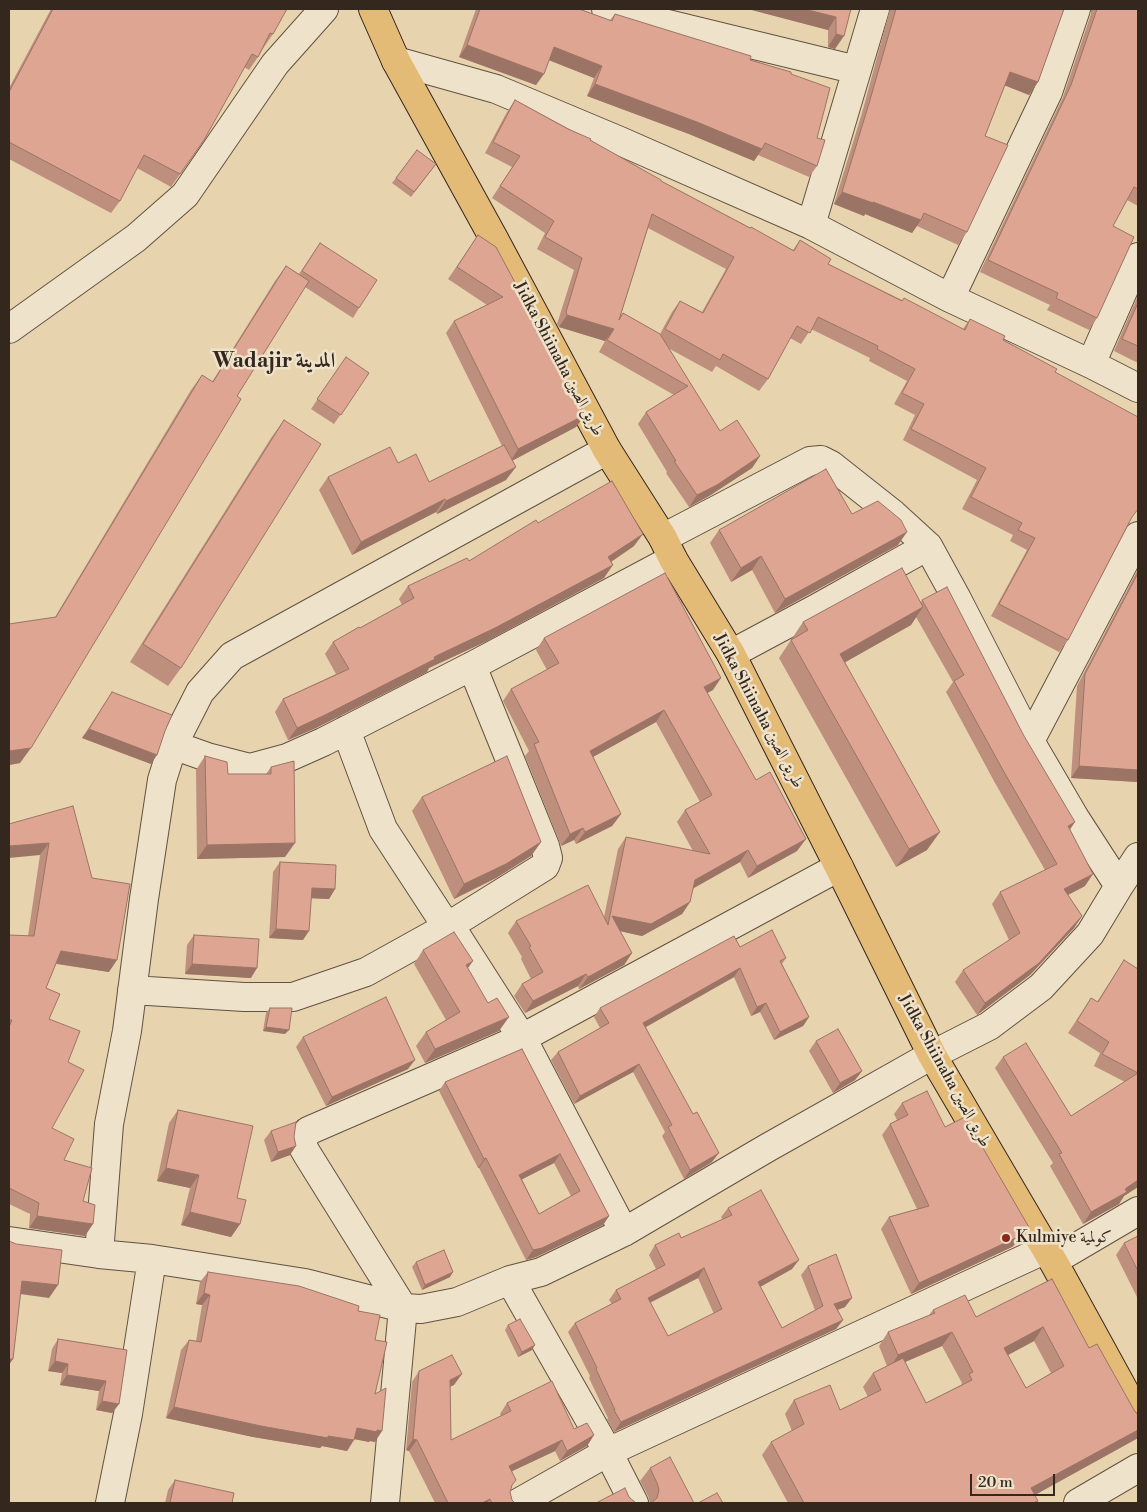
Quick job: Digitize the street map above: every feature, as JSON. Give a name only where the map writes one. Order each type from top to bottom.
[{"type":"main road","name":"Jidka Shiinaha طريق الصين","points":[[373,9],[396,61],[607,450],[731,654],[932,1055],[1050,1255],[1138,1416]]},
{"type":"street","points":[[9,329],[136,238],[185,195],[275,64],[324,9]]},
{"type":"street","points":[[606,9],[857,70]]},
{"type":"street","points":[[811,225],[875,9]]},
{"type":"street","points":[[950,298],[1048,92],[1076,9]]},
{"type":"street","points":[[396,61],[496,89],[620,140],[811,225],[950,298],[1138,388]]},
{"type":"street","points":[[1090,364],[1138,257]]},
{"type":"street","points":[[99,1254],[109,1124],[127,1031],[162,780],[174,745],[200,692],[232,656],[607,450]]},
{"type":"street","points":[[174,745],[207,757],[250,768],[287,758],[472,666],[668,549],[810,461],[821,460],[831,465],[893,514],[928,546],[1030,741],[1075,818],[1119,886]]},
{"type":"street","points":[[1030,741],[1138,536]]},
{"type":"street","points":[[731,654],[928,546]]},
{"type":"street","points":[[132,990],[244,997],[293,997],[366,972],[447,926],[545,866],[548,858],[545,846],[472,666]]},
{"type":"street","points":[[346,730],[383,830],[447,926],[458,938],[522,1038],[624,1232]]},
{"type":"street","points":[[9,1240],[99,1254],[152,1259],[305,1283],[404,1308],[421,1309],[457,1302],[510,1280],[541,1272],[624,1232],[767,1148],[932,1055],[988,1026],[1041,987],[1090,934],[1138,857]]},
{"type":"street","points":[[385,1503],[404,1308],[303,1147],[303,1139],[308,1131],[522,1038],[839,868]]},
{"type":"street","points":[[518,1503],[608,1452],[1050,1255],[1138,1211]]},
{"type":"street","points":[[110,1503],[128,1414],[152,1259]]},
{"type":"street","points":[[510,1280],[608,1452],[634,1503]]},
{"type":"street","points":[[1078,1503],[1138,1468]]},
{"type":"building","points":[[53,9],[287,9],[273,34],[270,33],[258,57],[252,54],[204,140],[180,174],[144,155],[120,201],[9,142],[9,92]]},
{"type":"building","points":[[480,9],[579,9],[612,21],[615,14],[751,56],[750,60],[791,72],[791,74],[830,88],[817,138],[825,140],[817,166],[765,143],[762,149],[697,122],[595,84],[602,66],[554,47],[544,74],[467,45]]},
{"type":"building","points":[[804,9],[851,9],[844,36],[836,34],[836,17]]},
{"type":"building","points":[[896,9],[1064,9],[1038,82],[1010,72],[985,136],[1008,145],[967,232],[924,213],[921,220],[842,192]]},
{"type":"building","points":[[1097,9],[1138,9],[1138,189],[1134,187],[1113,226],[1134,237],[1097,318],[1056,298],[1058,293],[988,260],[1071,85]]},
{"type":"building","points":[[515,100],[568,129],[591,139],[661,181],[794,251],[800,240],[831,259],[828,264],[902,301],[904,298],[965,330],[970,319],[1005,336],[1003,340],[1057,369],[1055,372],[1138,417],[1138,509],[1132,517],[1068,640],[999,604],[1035,538],[1018,530],[1022,523],[971,497],[986,468],[911,429],[924,404],[902,393],[915,369],[877,349],[878,346],[818,317],[810,333],[797,326],[768,379],[723,354],[720,360],[665,329],[680,301],[703,313],[734,257],[652,214],[619,320],[623,313],[660,334],[720,431],[737,420],[760,456],[717,485],[697,495],[674,461],[676,461],[646,412],[688,386],[607,340],[614,329],[567,315],[566,312],[582,258],[545,237],[554,221],[500,186],[520,156],[493,142]]},
{"type":"building","points":[[417,150],[436,164],[414,192],[396,178]]},
{"type":"building","points":[[478,235],[496,247],[533,316],[552,357],[553,355],[585,415],[518,449],[454,321],[503,297],[457,267]]},
{"type":"building","points":[[320,243],[377,280],[359,308],[302,271]]},
{"type":"building","points":[[286,266],[309,281],[237,396],[241,399],[31,748],[9,751],[9,624],[56,617],[202,375],[213,382]]},
{"type":"building","points":[[1138,303],[1138,346],[1122,339]]},
{"type":"building","points":[[346,357],[369,373],[341,415],[317,399]]},
{"type":"building","points":[[284,420],[321,444],[181,668],[143,644]]},
{"type":"building","points":[[504,445],[516,467],[446,501],[445,499],[361,542],[328,477],[390,447],[398,463],[416,454],[429,482]]},
{"type":"building","points":[[826,469],[852,514],[878,501],[901,520],[907,532],[785,599],[761,556],[741,568],[719,530]]},
{"type":"building","points":[[612,481],[643,534],[608,557],[613,565],[495,628],[434,657],[435,659],[297,728],[283,699],[349,669],[333,642],[414,598],[408,586],[467,558],[469,561],[536,520],[538,523]]},
{"type":"building","points":[[902,568],[923,607],[840,654],[940,832],[909,849],[791,640],[808,630],[803,622]]},
{"type":"building","points":[[665,573],[721,678],[704,687],[756,780],[770,772],[806,839],[757,866],[748,850],[695,880],[690,902],[651,924],[612,916],[632,953],[588,977],[586,974],[533,1001],[522,984],[543,972],[529,947],[531,946],[516,921],[588,885],[608,925],[626,837],[710,854],[685,810],[712,795],[664,710],[590,751],[621,814],[585,832],[583,828],[570,834],[534,744],[539,742],[511,689],[559,663],[544,638]]},
{"type":"building","points":[[1138,573],[1138,770],[1079,766],[1085,674]]},
{"type":"building","points":[[947,587],[1024,736],[1075,822],[1068,826],[1093,874],[1064,889],[1082,916],[1039,963],[985,1003],[963,970],[1020,933],[1000,892],[1057,864],[954,681],[964,675],[922,600]]},
{"type":"building","points":[[112,692],[172,715],[157,755],[89,729]]},
{"type":"building","points":[[205,756],[227,762],[228,774],[271,774],[271,767],[294,761],[295,843],[207,845]]},
{"type":"building","points":[[507,756],[541,842],[506,864],[464,884],[422,797]]},
{"type":"building","points":[[73,806],[92,878],[130,884],[117,960],[61,951],[46,988],[60,994],[49,1019],[80,1031],[68,1062],[84,1070],[52,1128],[74,1139],[64,1160],[92,1168],[83,1201],[95,1205],[93,1224],[37,1216],[39,1203],[9,1188],[9,1027],[12,1020],[9,1020],[9,935],[34,936],[49,843],[9,846],[9,824]]},
{"type":"building","points":[[280,862],[336,865],[335,889],[312,888],[309,931],[276,929]]},
{"type":"building","points":[[772,930],[786,958],[780,961],[809,1017],[780,1032],[766,1003],[757,1007],[740,968],[643,1023],[693,1114],[697,1112],[719,1153],[690,1170],[668,1127],[672,1125],[639,1064],[580,1096],[558,1052],[609,1023],[600,1008],[734,936],[740,947]]},
{"type":"building","points":[[454,932],[473,961],[466,965],[488,1003],[497,998],[509,1017],[435,1049],[426,1032],[460,1012],[423,950]]},
{"type":"building","points":[[194,935],[259,939],[257,968],[192,964]]},
{"type":"building","points":[[1124,960],[1138,969],[1138,1073],[1102,1054],[1109,1042],[1077,1021],[1091,998],[1098,1002]]},
{"type":"building","points":[[386,997],[415,1060],[332,1097],[303,1037]]},
{"type":"building","points":[[270,1008],[292,1008],[289,1030],[266,1027]]},
{"type":"building","points":[[838,1029],[862,1071],[840,1083],[816,1041]]},
{"type":"building","points":[[1026,1043],[1071,1116],[1138,1073],[1138,1180],[1125,1189],[1127,1192],[1091,1212],[1059,1154],[1062,1153],[1003,1057]]},
{"type":"building","points":[[522,1049],[609,1216],[542,1248],[533,1250],[445,1082]],"holes":[[[560,1154],[580,1191],[539,1214],[519,1175]]]},
{"type":"building","points":[[927,1091],[945,1127],[965,1117],[1030,1229],[1019,1234],[1020,1236],[919,1283],[889,1217],[929,1206],[890,1124],[908,1115],[902,1103]]},
{"type":"building","points":[[178,1110],[253,1126],[237,1198],[246,1200],[240,1224],[190,1212],[199,1175],[166,1168]]},
{"type":"building","points":[[296,1122],[294,1137],[296,1146],[278,1152],[271,1131]]},
{"type":"building","points":[[761,1190],[799,1260],[758,1282],[782,1328],[823,1306],[808,1266],[836,1254],[852,1298],[834,1304],[843,1320],[621,1422],[575,1323],[621,1299],[616,1290],[665,1265],[655,1245],[679,1233],[681,1238],[732,1215],[728,1208]],"holes":[[[704,1268],[722,1309],[668,1336],[648,1298]]]},
{"type":"building","points":[[1138,1236],[1138,1271],[1124,1243]]},
{"type":"building","points":[[9,1241],[16,1244],[62,1250],[58,1285],[22,1281],[13,1359],[9,1359]]},
{"type":"building","points":[[444,1250],[453,1272],[425,1285],[416,1262]]},
{"type":"building","points":[[208,1272],[299,1286],[359,1306],[358,1311],[380,1315],[375,1340],[387,1342],[375,1394],[386,1388],[382,1431],[377,1430],[377,1432],[357,1428],[354,1440],[328,1436],[328,1438],[174,1407],[189,1340],[201,1342],[210,1295],[204,1293]]},
{"type":"building","points":[[1052,1279],[1089,1348],[1097,1344],[1138,1415],[1138,1430],[1031,1488],[1038,1501],[1033,1503],[804,1503],[771,1442],[804,1424],[794,1400],[830,1385],[840,1410],[881,1390],[873,1373],[903,1358],[926,1403],[972,1380],[969,1374],[973,1372],[952,1332],[898,1355],[888,1332],[935,1313],[933,1310],[965,1295],[976,1317]],"holes":[[[1043,1327],[1064,1366],[1026,1388],[1004,1348]]]},
{"type":"building","points":[[520,1319],[535,1345],[522,1352],[508,1325]]},
{"type":"building","points":[[58,1339],[127,1350],[119,1404],[102,1401],[106,1381],[67,1375],[68,1364],[55,1361]]},
{"type":"building","points":[[452,1355],[462,1374],[450,1380],[451,1440],[511,1411],[507,1403],[552,1381],[574,1429],[587,1423],[594,1435],[567,1451],[562,1440],[509,1466],[516,1480],[510,1492],[515,1503],[492,1503],[490,1499],[482,1503],[448,1503],[417,1440],[413,1439],[419,1371]]},
{"type":"building","points":[[670,1457],[694,1503],[651,1503],[657,1498],[659,1490],[650,1468]]},
{"type":"building","points":[[175,1480],[234,1493],[232,1503],[170,1503]]},
{"type":"building","points":[[625,1488],[629,1497],[636,1503],[596,1503]]},
{"type":"building","points":[[717,1493],[723,1503],[698,1503]]},
{"type":"place","name":"Kulmiye كولمية","points":[[1006,1238]]},
{"type":"district","name":"Wadajir المدينة","points":[[274,362]]}]
